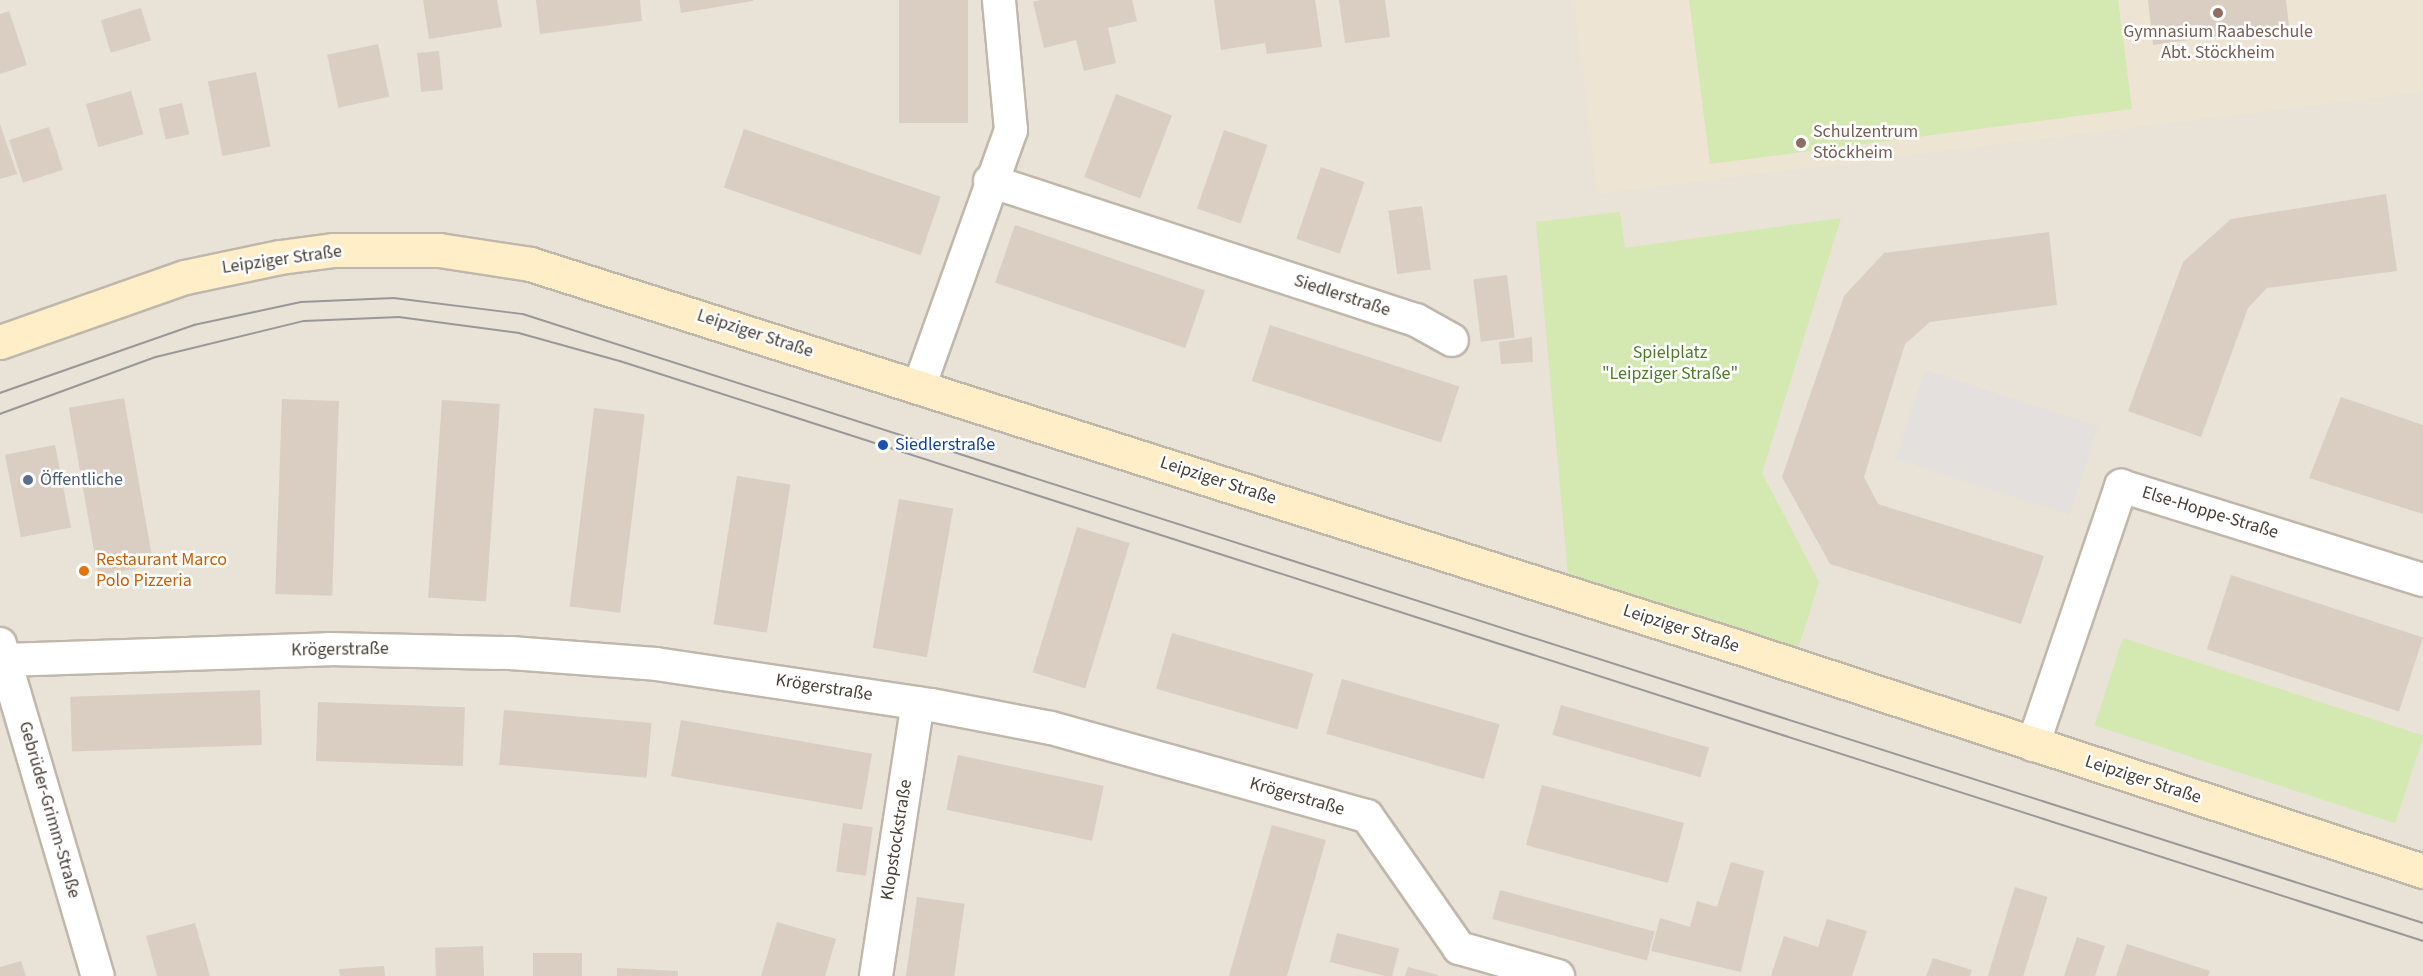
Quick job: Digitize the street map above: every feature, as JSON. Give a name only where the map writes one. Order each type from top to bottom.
[{"type":"street","points":[[919,387],[990,181],[1011,130],[999,0]]},
{"type":"street","name":"Siedlerstraße","points":[[990,181],[1416,320],[1452,340]]},
{"type":"street","name":"Leipziger Straße","points":[[0,342],[144,290],[225,267],[333,250],[439,250],[573,276],[2423,871]]},
{"type":"street","name":"Else-Hoppe-Straße","points":[[2032,745],[2121,486],[2423,580]]},
{"type":"street","name":"Krögerstraße","points":[[2,652],[329,649],[511,653],[656,664],[918,703],[1051,728],[1367,816],[1459,948],[1558,976]]},
{"type":"street","name":"Gebrüder-Grimm-Straße","points":[[2,652],[98,976]]},
{"type":"street","name":"Klopstockstraße","points":[[876,976],[918,703]]},
{"type":"shaded area","points":[[0,0],[2423,0],[2423,976],[0,976]]},
{"type":"shaded area","name":"Schulzentrum Stöckheim","points":[[1574,0],[2423,0],[2423,92],[1598,194]]},
{"type":"shaded area","points":[[1925,370],[2098,426],[2069,515],[1896,458]]},
{"type":"green space","points":[[1689,0],[2118,0],[2132,109],[1710,164]]},
{"type":"green space","name":"Spielplatz \"Leipziger Straße\"","points":[[1620,212],[1625,248],[1841,218],[1762,473],[1819,582],[1797,652],[1568,575],[1536,222]]},
{"type":"green space","points":[[2123,638],[2423,735],[2395,823],[2095,725]]},
{"type":"building","points":[[423,0],[497,0],[502,27],[429,39]]},
{"type":"building","points":[[536,0],[640,0],[642,21],[540,34]]},
{"type":"building","points":[[679,0],[753,0],[753,1],[681,13]]},
{"type":"building","points":[[899,0],[968,0],[968,123],[899,123]]},
{"type":"building","points":[[1041,0],[1132,0],[1137,21],[1108,28],[1116,63],[1084,71],[1076,40],[1044,48],[1033,2]]},
{"type":"building","points":[[1214,0],[1315,0],[1322,47],[1267,54],[1265,43],[1221,50]]},
{"type":"building","points":[[1339,0],[1385,0],[1390,37],[1345,43]]},
{"type":"building","name":"Gymnasium Raabeschule Abt. Stöckheim","points":[[2148,0],[2286,0],[2289,26],[2153,45]]},
{"type":"building","points":[[141,8],[151,41],[111,53],[101,20]]},
{"type":"building","points":[[9,11],[27,65],[0,74],[0,14]]},
{"type":"building","points":[[378,44],[389,97],[338,108],[327,55]]},
{"type":"building","points":[[439,51],[443,90],[421,92],[417,53]]},
{"type":"building","points":[[256,72],[271,147],[222,156],[208,81]]},
{"type":"building","points":[[131,91],[143,134],[98,147],[86,104]]},
{"type":"building","points":[[1116,94],[1172,116],[1140,199],[1084,177]]},
{"type":"building","points":[[182,103],[189,134],[166,140],[159,108]]},
{"type":"building","points":[[0,124],[17,174],[0,179]]},
{"type":"building","points":[[49,127],[63,170],[23,183],[9,140]]},
{"type":"building","points":[[744,129],[941,197],[920,255],[724,188]]},
{"type":"building","points":[[1224,130],[1267,145],[1240,223],[1197,208]]},
{"type":"building","points":[[1321,167],[1364,182],[1340,254],[1296,239]]},
{"type":"building","points":[[2386,194],[2397,271],[2267,288],[2248,308],[2201,437],[2128,411],[2183,262],[2231,219]]},
{"type":"building","points":[[1422,206],[1431,269],[1397,274],[1388,211]]},
{"type":"building","points":[[1015,225],[1205,290],[1185,348],[995,283]]},
{"type":"building","points":[[2049,232],[2057,305],[1930,322],[1905,344],[1864,477],[1878,504],[2044,556],[2021,624],[1830,564],[1782,477],[1844,296],[1884,253]]},
{"type":"building","points":[[1507,275],[1515,338],[1481,342],[1473,279]]},
{"type":"building","points":[[1270,325],[1459,386],[1441,443],[1252,381]]},
{"type":"building","points":[[1532,337],[1533,362],[1501,364],[1499,342]]},
{"type":"building","points":[[2341,397],[2423,425],[2423,514],[2309,478]]},
{"type":"building","points":[[124,398],[154,565],[98,575],[69,408]]},
{"type":"building","points":[[282,399],[339,401],[332,596],[275,594]]},
{"type":"building","points":[[442,400],[500,404],[486,602],[428,598]]},
{"type":"building","points":[[594,408],[645,414],[620,613],[570,607]]},
{"type":"building","points":[[55,445],[71,527],[21,537],[5,455]]},
{"type":"building","points":[[737,476],[790,484],[767,633],[714,624]]},
{"type":"building","points":[[899,499],[953,509],[927,657],[873,648]]},
{"type":"building","points":[[1077,527],[1130,543],[1085,688],[1033,672]]},
{"type":"building","points":[[2231,575],[2423,637],[2399,712],[2207,649]]},
{"type":"building","points":[[1172,633],[1313,674],[1297,729],[1156,689]]},
{"type":"building","points":[[1342,679],[1500,724],[1484,779],[1326,734]]},
{"type":"building","points":[[260,690],[262,745],[72,752],[70,697]]},
{"type":"building","points":[[318,702],[465,707],[463,766],[316,761]]},
{"type":"building","points":[[1561,705],[1709,747],[1700,777],[1552,735]]},
{"type":"building","points":[[504,710],[651,723],[647,778],[499,765]]},
{"type":"building","points":[[681,720],[872,754],[862,810],[671,776]]},
{"type":"building","points":[[958,755],[1104,786],[1092,841],[946,810]]},
{"type":"building","points":[[1542,785],[1684,823],[1668,883],[1526,845]]},
{"type":"building","points":[[843,823],[873,827],[866,876],[836,872]]},
{"type":"building","points":[[1272,825],[1326,840],[1287,976],[1229,976]]},
{"type":"building","points":[[1731,862],[1764,871],[1741,972],[1651,951],[1660,918],[1690,927],[1697,901],[1717,907]]},
{"type":"building","points":[[2015,887],[2048,897],[2023,976],[1988,976]]},
{"type":"building","points":[[1500,890],[1655,931],[1647,960],[1492,919]]},
{"type":"building","points":[[917,897],[965,904],[954,976],[906,976]]},
{"type":"building","points":[[1827,919],[1867,931],[1852,976],[1771,976],[1784,936],[1818,947]]},
{"type":"building","points":[[777,922],[836,939],[825,976],[761,976]]},
{"type":"building","points":[[195,923],[210,976],[157,976],[146,936]]},
{"type":"building","points":[[1337,933],[1399,948],[1392,976],[1330,962]]},
{"type":"building","points":[[2077,937],[2105,946],[2095,976],[2064,976]]},
{"type":"building","points":[[2127,944],[2210,971],[2208,976],[2116,976]]},
{"type":"building","points":[[483,946],[484,976],[436,976],[435,948]]},
{"type":"building","points":[[533,953],[582,953],[582,976],[533,976]]},
{"type":"building","points":[[1933,958],[1972,970],[1970,976],[1926,976]]},
{"type":"building","points":[[21,961],[26,976],[0,976],[0,967]]},
{"type":"building","points":[[384,966],[385,976],[340,976],[339,969]]},
{"type":"building","points":[[1408,967],[1438,975],[1438,976],[1405,976]]},
{"type":"building","points":[[617,968],[678,971],[678,976],[617,976]]},
{"type":"tram line","points":[[0,393],[194,325],[301,302],[394,298],[523,314],[2423,923]]},
{"type":"tram line","points":[[0,414],[156,357],[304,321],[399,317],[519,333],[620,361],[2423,941]]},
{"type":"place","name":"Gymnasium Raabeschule Abt. Stöckheim","points":[[2218,13]]},
{"type":"place","name":"Schulzentrum Stöckheim","points":[[1801,143]]},
{"type":"place","name":"Siedlerstraße","points":[[883,445]]},
{"type":"place","name":"Öffentliche","points":[[28,480]]},
{"type":"place","name":"Restaurant Marco Polo Pizzeria","points":[[84,571]]}]
